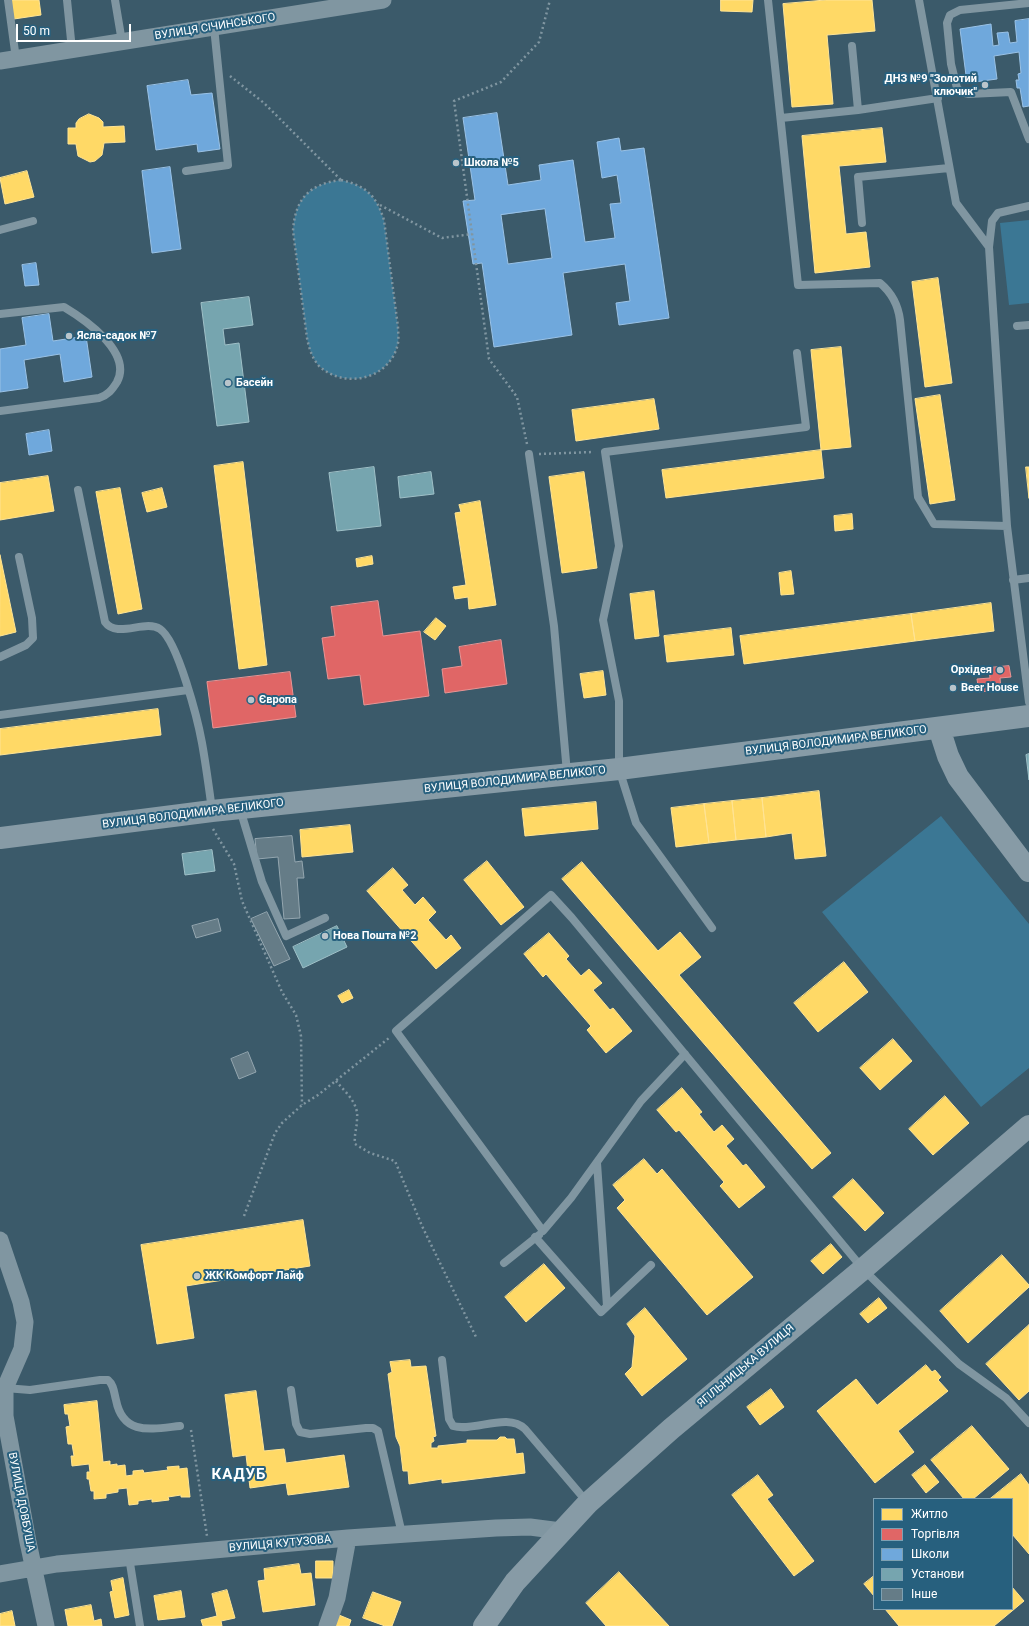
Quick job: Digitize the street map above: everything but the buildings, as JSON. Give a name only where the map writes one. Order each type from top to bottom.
[{"type":"main road","name":"ВУЛИЦЯ ВОЛОДИМИРА ВЕЛИКОГО","points":[[0,838],[212,820],[240,808],[619,769],[1029,716]]},
{"type":"main road","points":[[939,728],[948,756],[958,777],[1029,871]]},
{"type":"main road","name":"ЯГІЛЬНИЦЬКА ВУЛИЦЯ","points":[[484,1626],[507,1591],[588,1503],[671,1429],[863,1269],[1029,1126]]},
{"type":"street","name":"ВУЛИЦЯ СІЧИНСЬКОГО","points":[[8,60],[384,0]]},
{"type":"street","name":"ВУЛИЦЯ ДОВБУША","points":[[0,1240],[21,1302],[25,1322],[22,1349],[5,1388],[4,1401],[7,1430],[46,1626]]},
{"type":"street","name":"ВУЛИЦЯ КУТУЗОВА","points":[[0,1574],[34,1567],[129,1557],[348,1538],[496,1528],[530,1527],[561,1531]]},
{"type":"street","points":[[327,1626],[337,1598],[348,1538]]},
{"type":"lane","points":[[8,0],[8,60]]},
{"type":"lane","points":[[67,0],[72,50]]},
{"type":"lane","points":[[115,0],[122,42]]},
{"type":"lane","points":[[768,0],[798,285],[880,283],[890,292],[899,310],[918,497],[934,524],[1007,526]]},
{"type":"lane","points":[[919,0],[956,203],[989,247]]},
{"type":"lane","points":[[1029,3],[960,10],[950,15],[947,28],[957,88],[961,92],[969,94],[1011,92],[1029,139]]},
{"type":"lane","points":[[186,171],[228,165],[214,27]]},
{"type":"lane","points":[[852,46],[858,110]]},
{"type":"lane","points":[[781,118],[858,110],[938,98]]},
{"type":"lane","points":[[862,223],[858,177],[949,168]]},
{"type":"lane","points":[[1029,206],[998,213],[992,221],[989,247],[1007,526],[1029,702]]},
{"type":"lane","points":[[0,230],[33,221]]},
{"type":"lane","points":[[0,314],[64,307],[89,324],[106,339],[118,362],[120,374],[116,384],[107,395],[99,398],[0,411]]},
{"type":"lane","points":[[1017,326],[1029,324]]},
{"type":"lane","points":[[712,928],[636,823],[619,769],[619,701],[603,620],[619,546],[605,452],[806,427],[797,353]]},
{"type":"lane","points":[[529,454],[554,626],[568,774]]},
{"type":"lane","points":[[78,490],[105,622],[112,628],[150,627],[161,630],[173,647],[188,690],[202,742],[212,820]]},
{"type":"lane","points":[[0,657],[26,645],[33,638],[32,618],[19,557]]},
{"type":"lane","points":[[1013,580],[1029,578]]},
{"type":"lane","points":[[0,715],[188,690]]},
{"type":"lane","points":[[240,808],[262,882],[286,936],[325,918]]},
{"type":"lane","points":[[543,1231],[396,1031],[551,895],[863,1269],[960,1364],[1006,1398],[1029,1422]]},
{"type":"lane","points":[[504,1263],[543,1231],[571,1198],[640,1101],[685,1054]]},
{"type":"lane","points":[[597,1163],[607,1306]]},
{"type":"lane","points":[[536,1237],[601,1312],[651,1265]]},
{"type":"lane","points":[[442,1360],[449,1419],[453,1426],[461,1427],[507,1422],[517,1423],[525,1429],[588,1503]]},
{"type":"lane","points":[[5,1388],[23,1390],[104,1380],[111,1383],[119,1412],[130,1424],[139,1428],[152,1429],[180,1426]]},
{"type":"lane","points":[[291,1390],[296,1424],[300,1432],[310,1434],[366,1428],[373,1428],[378,1431],[402,1534]]},
{"type":"lane","points":[[129,1557],[140,1626]]},
{"type":"path","points":[[550,0],[539,42],[501,82],[454,101],[489,359],[517,397],[529,454],[605,452]]},
{"type":"path","points":[[219,67],[264,103],[341,180]]},
{"type":"path","points":[[341,180],[357,184],[370,192],[380,205],[384,220],[398,327],[398,343],[393,356],[384,368],[372,376],[358,380],[343,379],[330,374],[318,365],[311,353],[306,338],[293,231],[294,215],[301,200],[312,189],[326,182],[341,180]]},
{"type":"path","points":[[380,205],[442,238],[472,234]]},
{"type":"path","points":[[212,820],[234,864],[242,901],[282,992],[291,1005],[297,1020],[301,1036],[302,1105]]},
{"type":"path","points":[[244,1216],[275,1133],[282,1123],[302,1105],[318,1095],[370,1055],[396,1031]]},
{"type":"path","points":[[336,1081],[356,1105],[357,1118],[354,1134],[355,1144],[370,1153],[394,1161],[422,1226],[477,1339]]},
{"type":"path","points":[[180,1426],[189,1426],[191,1430],[209,1550]]},
{"type":"shaded area","points":[[341,180],[357,185],[369,193],[381,211],[384,220],[398,327],[398,343],[394,355],[386,365],[377,372],[366,377],[354,379],[341,378],[330,373],[319,366],[311,353],[307,338],[293,231],[297,210],[306,195],[312,189],[320,185]]},
{"type":"shaded area","points":[[1029,220],[1029,303],[1009,305],[1000,223]]},
{"type":"shaded area","points":[[941,816],[1029,924],[1029,1068],[981,1107],[822,912]]},
{"type":"place","name":"ДНЗ №9 \"Золотий ключик\"","points":[[985,85]]},
{"type":"place","name":"Школа №5","points":[[456,163]]},
{"type":"place","name":"Ясла-садок №7","points":[[69,336]]},
{"type":"place","name":"Басейн","points":[[228,383]]},
{"type":"place","name":"Орхідея","points":[[1000,670]]},
{"type":"place","name":"Beer House","points":[[953,688]]},
{"type":"place","name":"Європа","points":[[251,700]]},
{"type":"place","name":"Нова Пошта №2","points":[[325,936]]},
{"type":"place","name":"ЖК Комфорт Лайф","points":[[197,1276]]},
{"type":"district","name":"КАДУБ","points":[[239,1475]]}]
